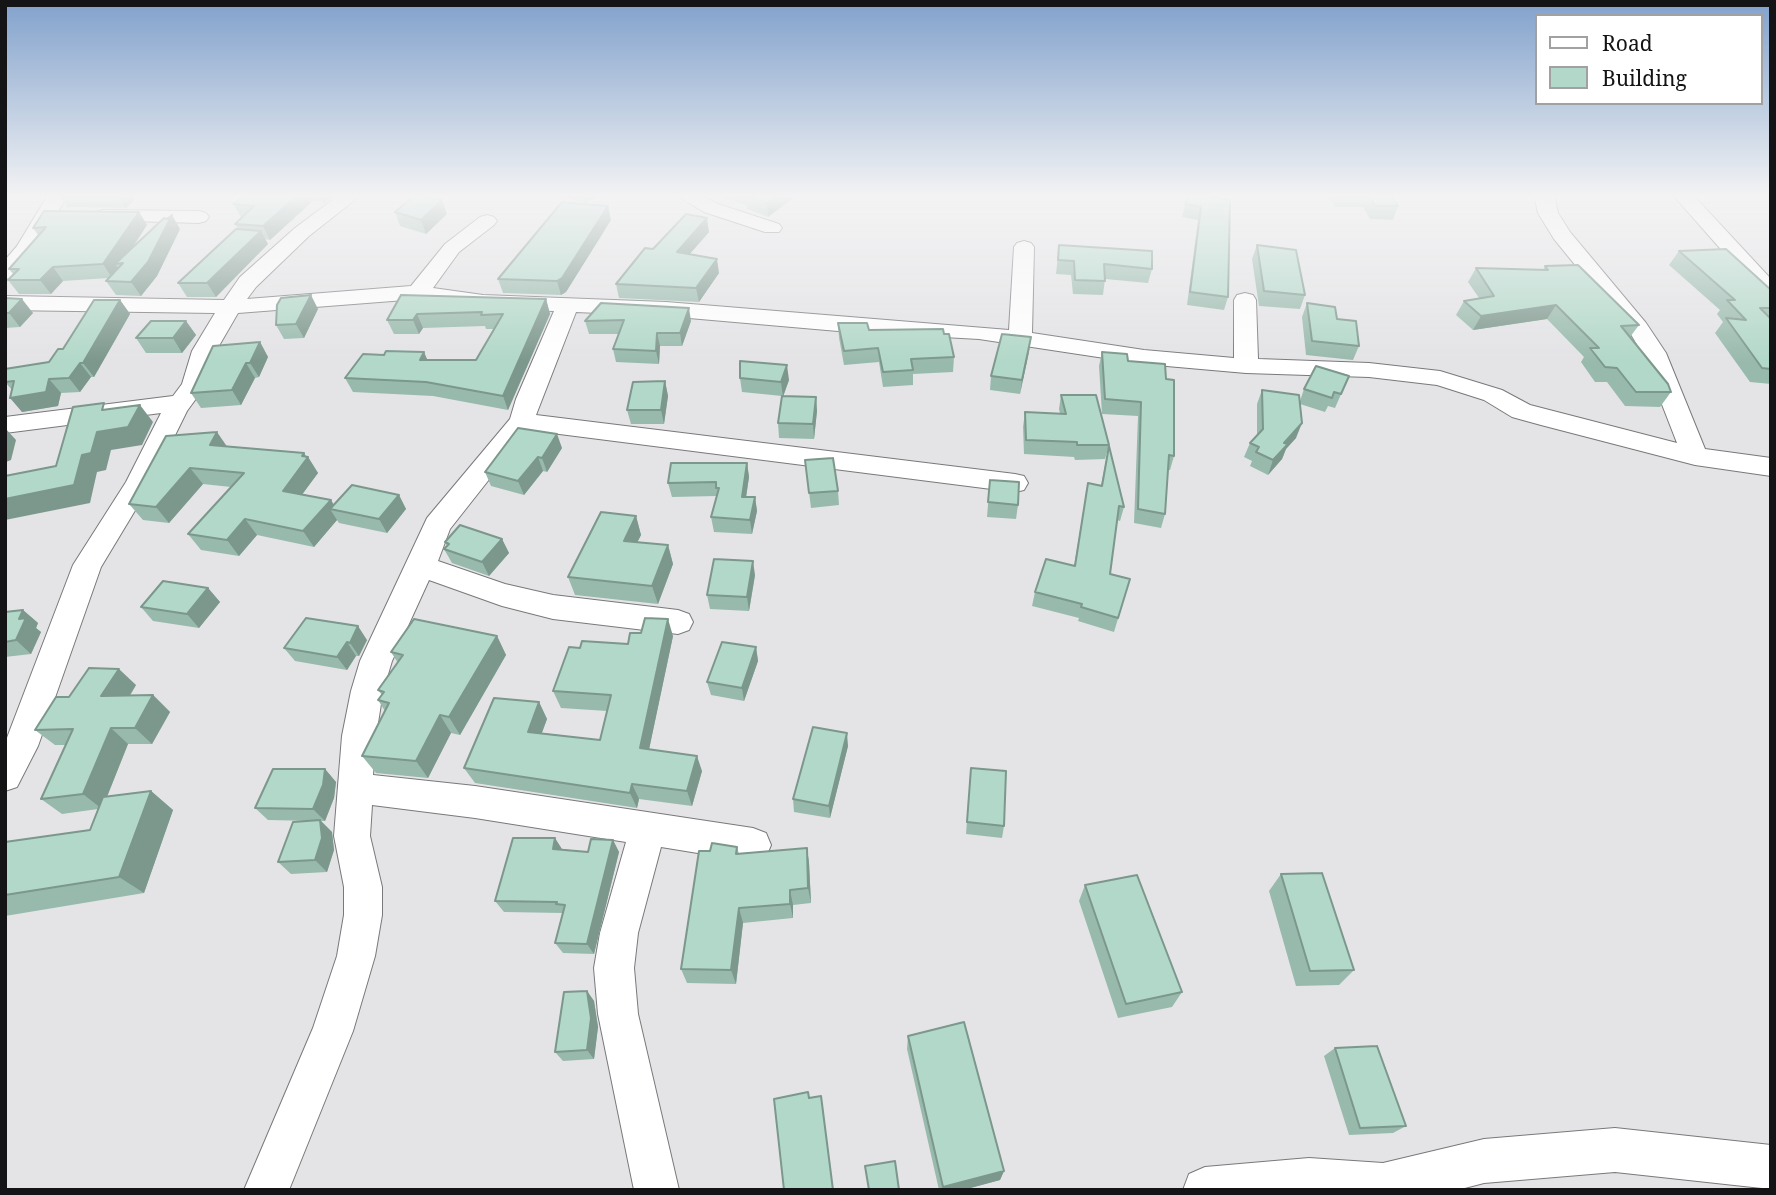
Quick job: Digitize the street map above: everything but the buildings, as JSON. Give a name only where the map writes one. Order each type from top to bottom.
[{"type":"street","points":[[5,273],[16,251]]},
{"type":"street","points":[[5,776],[21,746],[88,565],[138,484],[161,436],[194,385],[204,351],[230,307],[248,282],[282,251]]},
{"type":"street","points":[[418,292],[450,251]]},
{"type":"street","points":[[1020,337],[1024,251]]},
{"type":"street","points":[[1574,251],[1638,328],[1654,353],[1695,456]]},
{"type":"street","points":[[1734,251],[1771,292]]},
{"type":"street","points":[[5,303],[230,307],[418,292],[482,302],[666,309],[1020,337],[1144,357],[1246,366],[1369,370],[1440,377],[1493,395],[1521,411],[1695,456],[1771,467]]},
{"type":"street","points":[[1245,300],[1246,366]]},
{"type":"street","points":[[266,1190],[333,1031],[356,956],[363,915],[363,887],[352,836],[359,736],[367,691],[376,661],[421,566],[437,525],[522,421],[528,399],[568,305]]},
{"type":"street","points":[[5,425],[181,403]]},
{"type":"street","points":[[522,421],[1015,483]]},
{"type":"street","points":[[421,566],[502,594],[553,607],[678,622]]},
{"type":"street","points":[[356,788],[475,802],[754,845]]},
{"type":"street","points":[[649,829],[619,933],[614,968],[618,1014],[657,1190]]},
{"type":"street","points":[[1205,1190],[1309,1180],[1383,1185],[1484,1161],[1615,1150],[1771,1167]]}]
